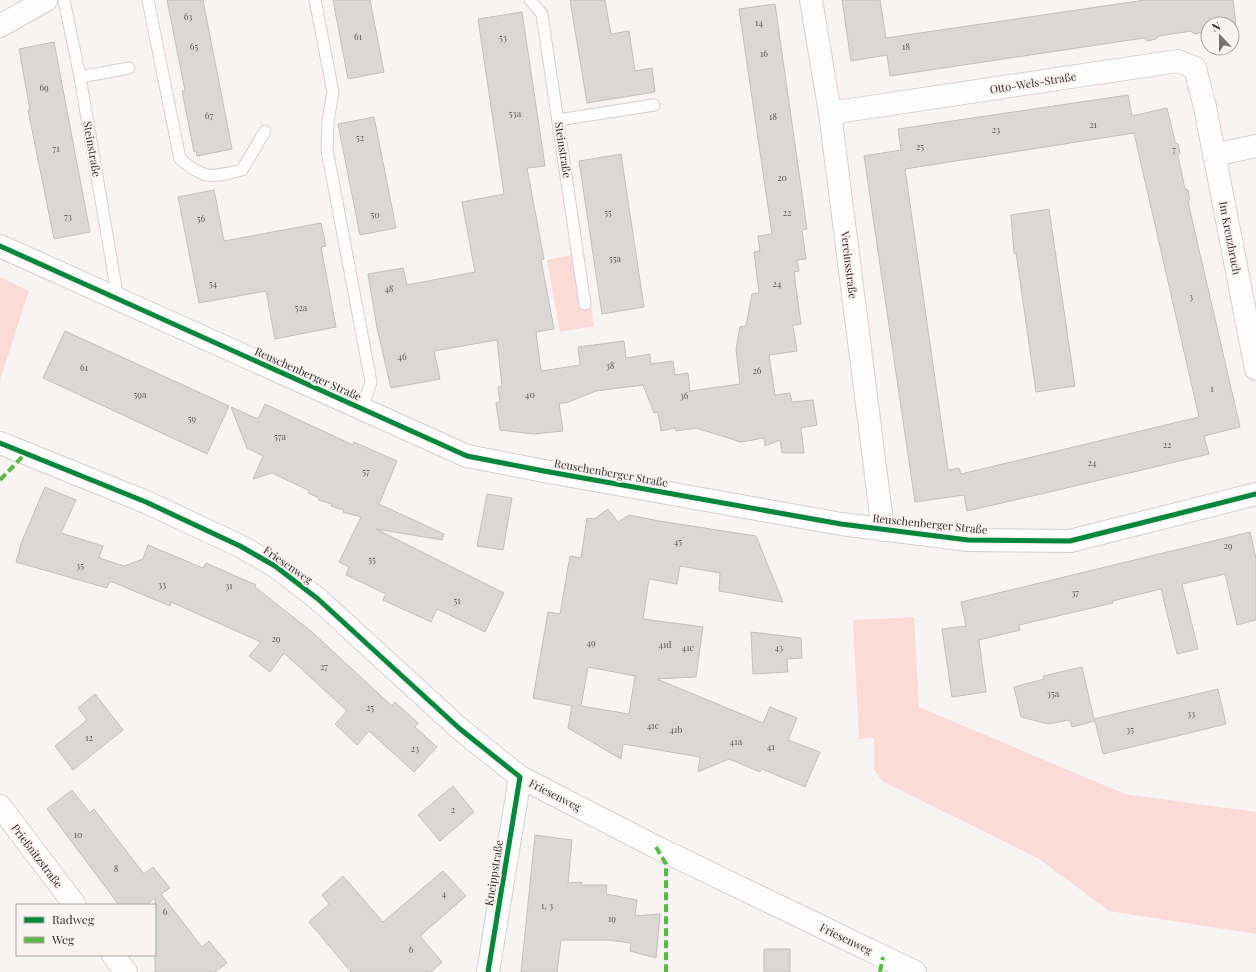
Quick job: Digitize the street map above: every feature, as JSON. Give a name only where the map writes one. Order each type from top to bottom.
[{"type":"street","points":[[0,26],[46,0]]},
{"type":"street","name":"Vereinsstraße","points":[[811,0],[830,113],[883,530]]},
{"type":"street","name":"Otto-Wels-Straße","points":[[830,113],[1178,61],[1195,68],[1205,107]]},
{"type":"street","name":"Im Kreuzbruch","points":[[1205,107],[1256,369]]},
{"type":"street","points":[[1214,155],[1256,146]]},
{"type":"street","name":"Reuschenberger Straße","points":[[0,246],[467,456],[544,471],[883,530],[968,540],[1070,541],[1256,494]]},
{"type":"street","name":"Friesenweg","points":[[0,443],[146,502],[240,546],[275,566],[318,599],[460,729],[520,776],[881,964],[915,972]]},
{"type":"street","name":"Kneippstraße","points":[[488,972],[520,776]]},
{"type":"street","name":"Prießnitzstraße","points":[[0,806],[74,904]]},
{"type":"street","points":[[114,956],[126,972]]},
{"type":"lane","name":"Steinstraße","points":[[64,0],[80,77],[118,299]]},
{"type":"lane","points":[[148,0],[180,159],[192,169],[209,177],[242,170],[265,131]]},
{"type":"lane","name":"Reuschenberger Straße","points":[[315,0],[333,92],[328,121],[326,150],[371,382],[362,409]]},
{"type":"lane","name":"Steinstraße","points":[[530,0],[542,14],[585,304]]},
{"type":"lane","points":[[80,77],[129,68]]},
{"type":"lane","points":[[558,120],[654,105]]},
{"type":"shaded area","points":[[571,255],[580,307],[591,306],[594,326],[560,332],[547,260]]},
{"type":"shaded area","points":[[0,277],[29,291],[0,380]]},
{"type":"shaded area","points":[[914,617],[919,707],[1125,794],[1256,812],[1256,934],[1109,911],[1039,859],[882,781],[874,770],[874,738],[859,739],[853,620]]},
{"type":"building","points":[[167,0],[203,0],[232,149],[197,156],[196,151],[194,152],[182,91],[185,91]]},
{"type":"building","points":[[333,0],[370,0],[384,72],[348,79]]},
{"type":"building","points":[[570,0],[605,0],[611,34],[629,31],[635,71],[652,68],[655,92],[587,103]]},
{"type":"building","points":[[842,0],[880,0],[886,38],[1145,0],[1233,0],[1235,16],[1200,16],[1200,33],[1194,34],[1191,31],[1159,36],[1156,39],[1147,41],[1144,38],[890,76],[887,55],[851,61]]},
{"type":"building","points":[[775,4],[807,229],[802,230],[806,259],[797,260],[799,271],[794,272],[801,324],[793,325],[797,351],[769,355],[775,395],[790,393],[792,402],[813,400],[817,425],[801,428],[804,453],[782,453],[780,440],[765,446],[764,438],[741,442],[696,428],[676,431],[675,428],[661,431],[658,412],[654,413],[643,385],[596,391],[566,403],[559,403],[563,431],[533,434],[500,430],[496,403],[500,402],[498,387],[502,386],[497,340],[434,351],[440,379],[391,388],[377,328],[368,274],[403,268],[407,285],[475,272],[462,202],[504,194],[478,19],[522,12],[545,166],[527,168],[544,259],[541,260],[554,329],[536,332],[541,371],[580,365],[578,347],[624,341],[626,358],[650,354],[651,364],[673,361],[675,375],[688,373],[690,391],[740,384],[736,349],[740,327],[746,326],[752,294],[759,293],[754,252],[760,251],[758,236],[772,234],[739,9]]},
{"type":"building","points":[[54,42],[90,232],[54,239],[28,110],[30,110],[19,49]]},
{"type":"building","points":[[1128,95],[1132,116],[1167,108],[1175,142],[1178,144],[1180,153],[1178,156],[1185,189],[1188,190],[1190,199],[1188,202],[1240,427],[1204,436],[1209,454],[967,511],[964,495],[915,502],[864,156],[901,150],[898,129]],"holes":[[[1134,133],[1199,417],[961,474],[959,468],[948,470],[905,169]]]},
{"type":"building","points":[[374,117],[396,228],[360,235],[338,124]]},
{"type":"building","points":[[621,154],[644,307],[602,314],[579,161]]},
{"type":"building","points":[[214,190],[224,241],[321,223],[326,246],[321,247],[336,327],[275,339],[266,291],[199,303],[178,197]]},
{"type":"building","points":[[1049,209],[1075,386],[1036,392],[1016,253],[1014,253],[1011,215]]},
{"type":"building","points":[[65,331],[229,406],[207,454],[43,378]]},
{"type":"building","points":[[265,404],[353,445],[354,442],[397,461],[379,504],[444,534],[442,540],[376,529],[504,593],[485,632],[437,609],[431,622],[383,600],[386,594],[346,575],[349,567],[339,562],[361,517],[343,512],[344,510],[331,506],[332,504],[318,500],[319,498],[308,493],[310,491],[272,473],[253,479],[263,456],[247,448],[231,407],[258,419]]},
{"type":"building","points":[[45,487],[76,500],[61,533],[103,546],[99,558],[124,566],[143,559],[148,545],[203,568],[206,563],[256,585],[255,587],[312,632],[392,706],[395,702],[418,723],[415,727],[437,747],[414,772],[369,731],[357,745],[335,724],[347,711],[284,653],[270,672],[249,656],[261,642],[171,602],[170,606],[110,581],[107,588],[16,562],[22,541]]},
{"type":"building","points":[[487,494],[512,498],[503,550],[477,546]]},
{"type":"building","points":[[608,509],[618,522],[629,515],[756,536],[783,602],[719,591],[720,573],[680,566],[677,584],[649,579],[643,619],[703,627],[696,677],[657,679],[763,723],[770,707],[797,718],[788,740],[820,752],[805,787],[762,769],[760,772],[729,759],[698,772],[700,757],[623,744],[621,759],[568,728],[572,706],[533,698],[548,612],[560,614],[570,556],[581,558],[587,518],[594,519]],"holes":[[[588,667],[635,676],[629,714],[581,706]]]},
{"type":"building","points":[[1250,532],[1256,558],[1256,620],[1237,625],[1225,574],[1182,584],[1198,649],[1177,654],[1161,589],[1112,601],[1113,603],[1019,625],[1020,630],[979,640],[986,692],[952,697],[942,629],[966,626],[961,602]]},
{"type":"building","points":[[751,632],[801,638],[802,658],[787,659],[788,672],[753,674]]},
{"type":"building","points":[[1082,667],[1094,719],[1218,689],[1226,724],[1103,754],[1095,721],[1072,727],[1070,720],[1048,724],[1021,717],[1014,687],[1044,679],[1043,676]]},
{"type":"building","points":[[95,694],[123,730],[73,770],[55,746],[87,720],[78,708]]},
{"type":"building","points":[[453,786],[474,812],[440,841],[418,815]]},
{"type":"building","points":[[72,790],[90,813],[94,809],[144,874],[153,867],[170,888],[161,894],[202,947],[209,941],[227,963],[215,972],[155,972],[155,898],[147,904],[118,904],[47,809]]},
{"type":"building","points":[[535,835],[572,840],[568,883],[582,882],[581,885],[607,885],[606,894],[637,900],[635,916],[660,914],[656,958],[630,951],[631,943],[608,940],[561,940],[557,972],[521,972]]},
{"type":"building","points":[[443,871],[466,896],[420,936],[442,962],[431,972],[351,972],[309,922],[329,904],[322,895],[343,876],[383,922]]},
{"type":"building","points":[[764,949],[790,949],[790,972],[764,972]]},
{"type":"marked path","points":[[0,480],[25,454]]},
{"type":"marked path","points":[[656,847],[666,864],[666,972]]},
{"type":"marked path","points":[[880,972],[883,957]]},
{"type":"cycle path","points":[[0,246],[467,456],[841,524],[968,540],[1070,541],[1256,494]]},
{"type":"cycle path","points":[[0,443],[146,502],[240,546],[275,566],[318,599],[460,729],[520,777],[488,972]]}]
